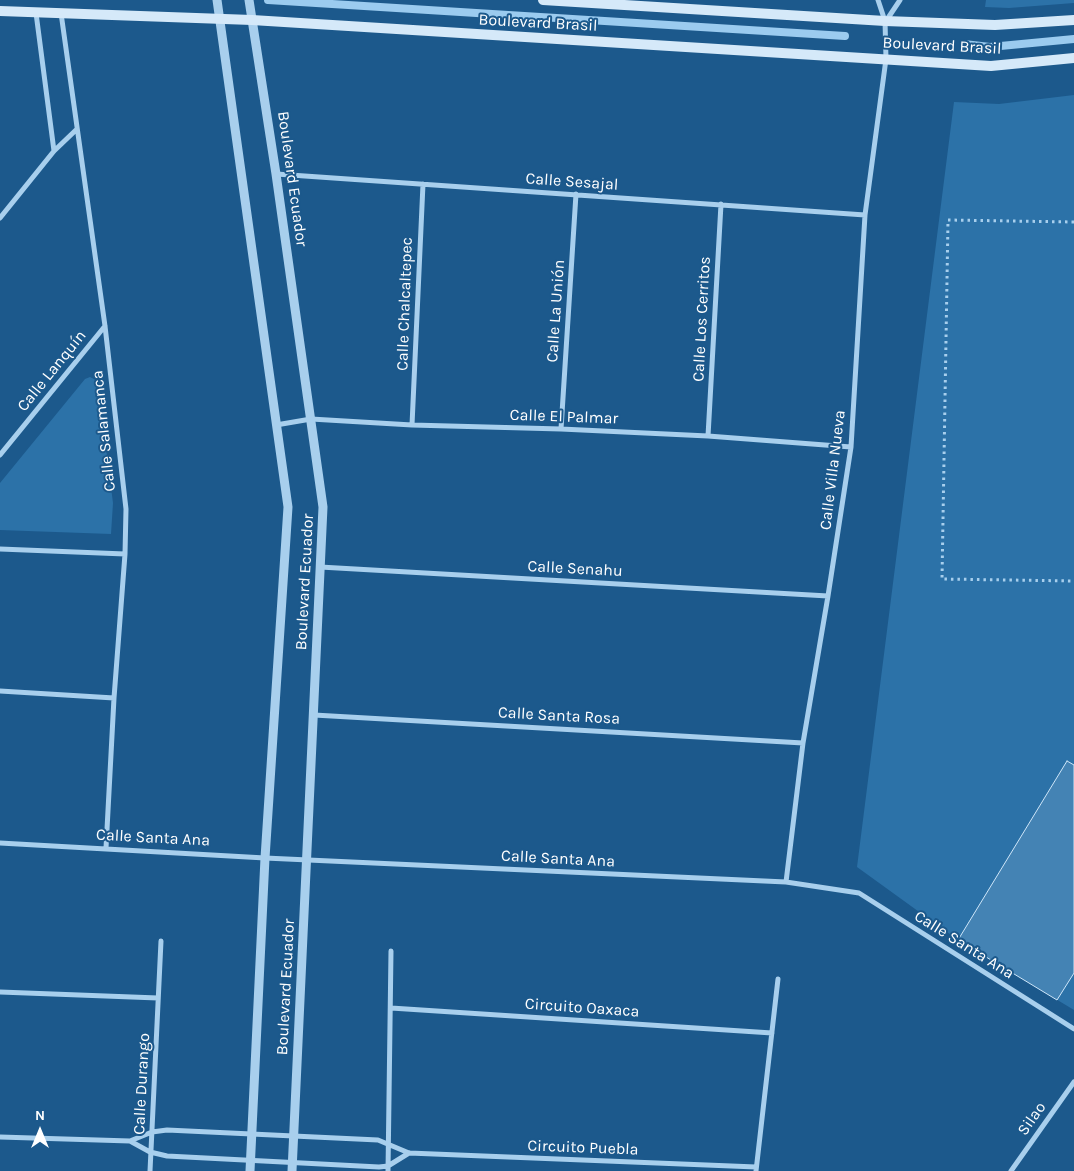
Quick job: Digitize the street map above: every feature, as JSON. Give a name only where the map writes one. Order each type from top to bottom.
[{"type":"main road","name":"Boulevard Brasil","points":[[543,0],[885,21],[995,25],[1074,20]]},
{"type":"main road","name":"Boulevard Brasil","points":[[0,11],[252,20],[991,66],[1074,58]]},
{"type":"street","name":"Boulevard Ecuador","points":[[217,0],[288,507],[264,858],[250,1171]]},
{"type":"street","name":"Boulevard Ecuador","points":[[249,0],[276,174],[323,507],[292,1167]]},
{"type":"street","name":"Calle Villa Nueva","points":[[786,882],[803,743],[851,447],[865,215],[886,59],[885,21],[878,0]]},
{"type":"street","points":[[885,21],[900,0]]},
{"type":"street","points":[[36,13],[54,151]]},
{"type":"street","name":"Calle Salamanca","points":[[61,13],[105,326],[126,509],[125,554],[114,698],[106,848]]},
{"type":"street","points":[[0,218],[54,151],[77,129]]},
{"type":"street","name":"Calle Sesajal","points":[[276,174],[865,215]]},
{"type":"street","name":"Calle Chalcaltepec","points":[[412,425],[423,184]]},
{"type":"street","name":"Calle La Unión","points":[[560,429],[576,194]]},
{"type":"street","name":"Calle Los Cerritos","points":[[708,436],[721,204]]},
{"type":"street","name":"Calle Lanquín","points":[[0,455],[105,326]]},
{"type":"street","name":"Calle El Palmar","points":[[276,425],[310,419],[412,425],[708,436],[851,447]]},
{"type":"street","points":[[0,549],[125,554]]},
{"type":"street","name":"Calle Senahu","points":[[320,567],[828,596]]},
{"type":"street","points":[[0,691],[114,698]]},
{"type":"street","name":"Calle Santa Rosa","points":[[314,715],[803,743]]},
{"type":"street","name":"Calle Santa Ana","points":[[0,843],[264,858],[786,882],[859,893],[1074,1029]]},
{"type":"street","name":"Calle Durango","points":[[150,1171],[161,941]]},
{"type":"street","points":[[388,1168],[391,951]]},
{"type":"street","points":[[756,1169],[778,979]]},
{"type":"street","points":[[0,992],[158,998]]},
{"type":"street","name":"Circuito Oaxaca","points":[[390,1008],[772,1033]]},
{"type":"street","name":"Silao","points":[[1012,1171],[1074,1082]]},
{"type":"street","name":"Circuito Puebla","points":[[130,1141],[152,1132],[166,1130],[378,1140],[408,1153],[756,1169]]},
{"type":"street","points":[[0,1137],[130,1141],[150,1152],[166,1156],[250,1160],[292,1167],[388,1168],[408,1153]]},
{"type":"path","points":[[1074,222],[948,220],[942,579],[1074,581]]},
{"type":"shaded area","points":[[986,0],[1074,0],[1074,3],[1009,8],[985,7]]},
{"type":"shaded area","points":[[1074,95],[1074,1010],[958,940],[857,867],[954,102],[999,104]]},
{"type":"shaded area","points":[[90,377],[96,380],[98,385],[113,503],[111,534],[0,530],[0,483],[85,379]]},
{"type":"building","points":[[1067,761],[1074,765],[1074,973],[1057,1000],[958,940]]},
{"type":"waterway","points":[[268,0],[845,36]]},
{"type":"waterway","points":[[964,44],[990,47],[1074,39]]}]
